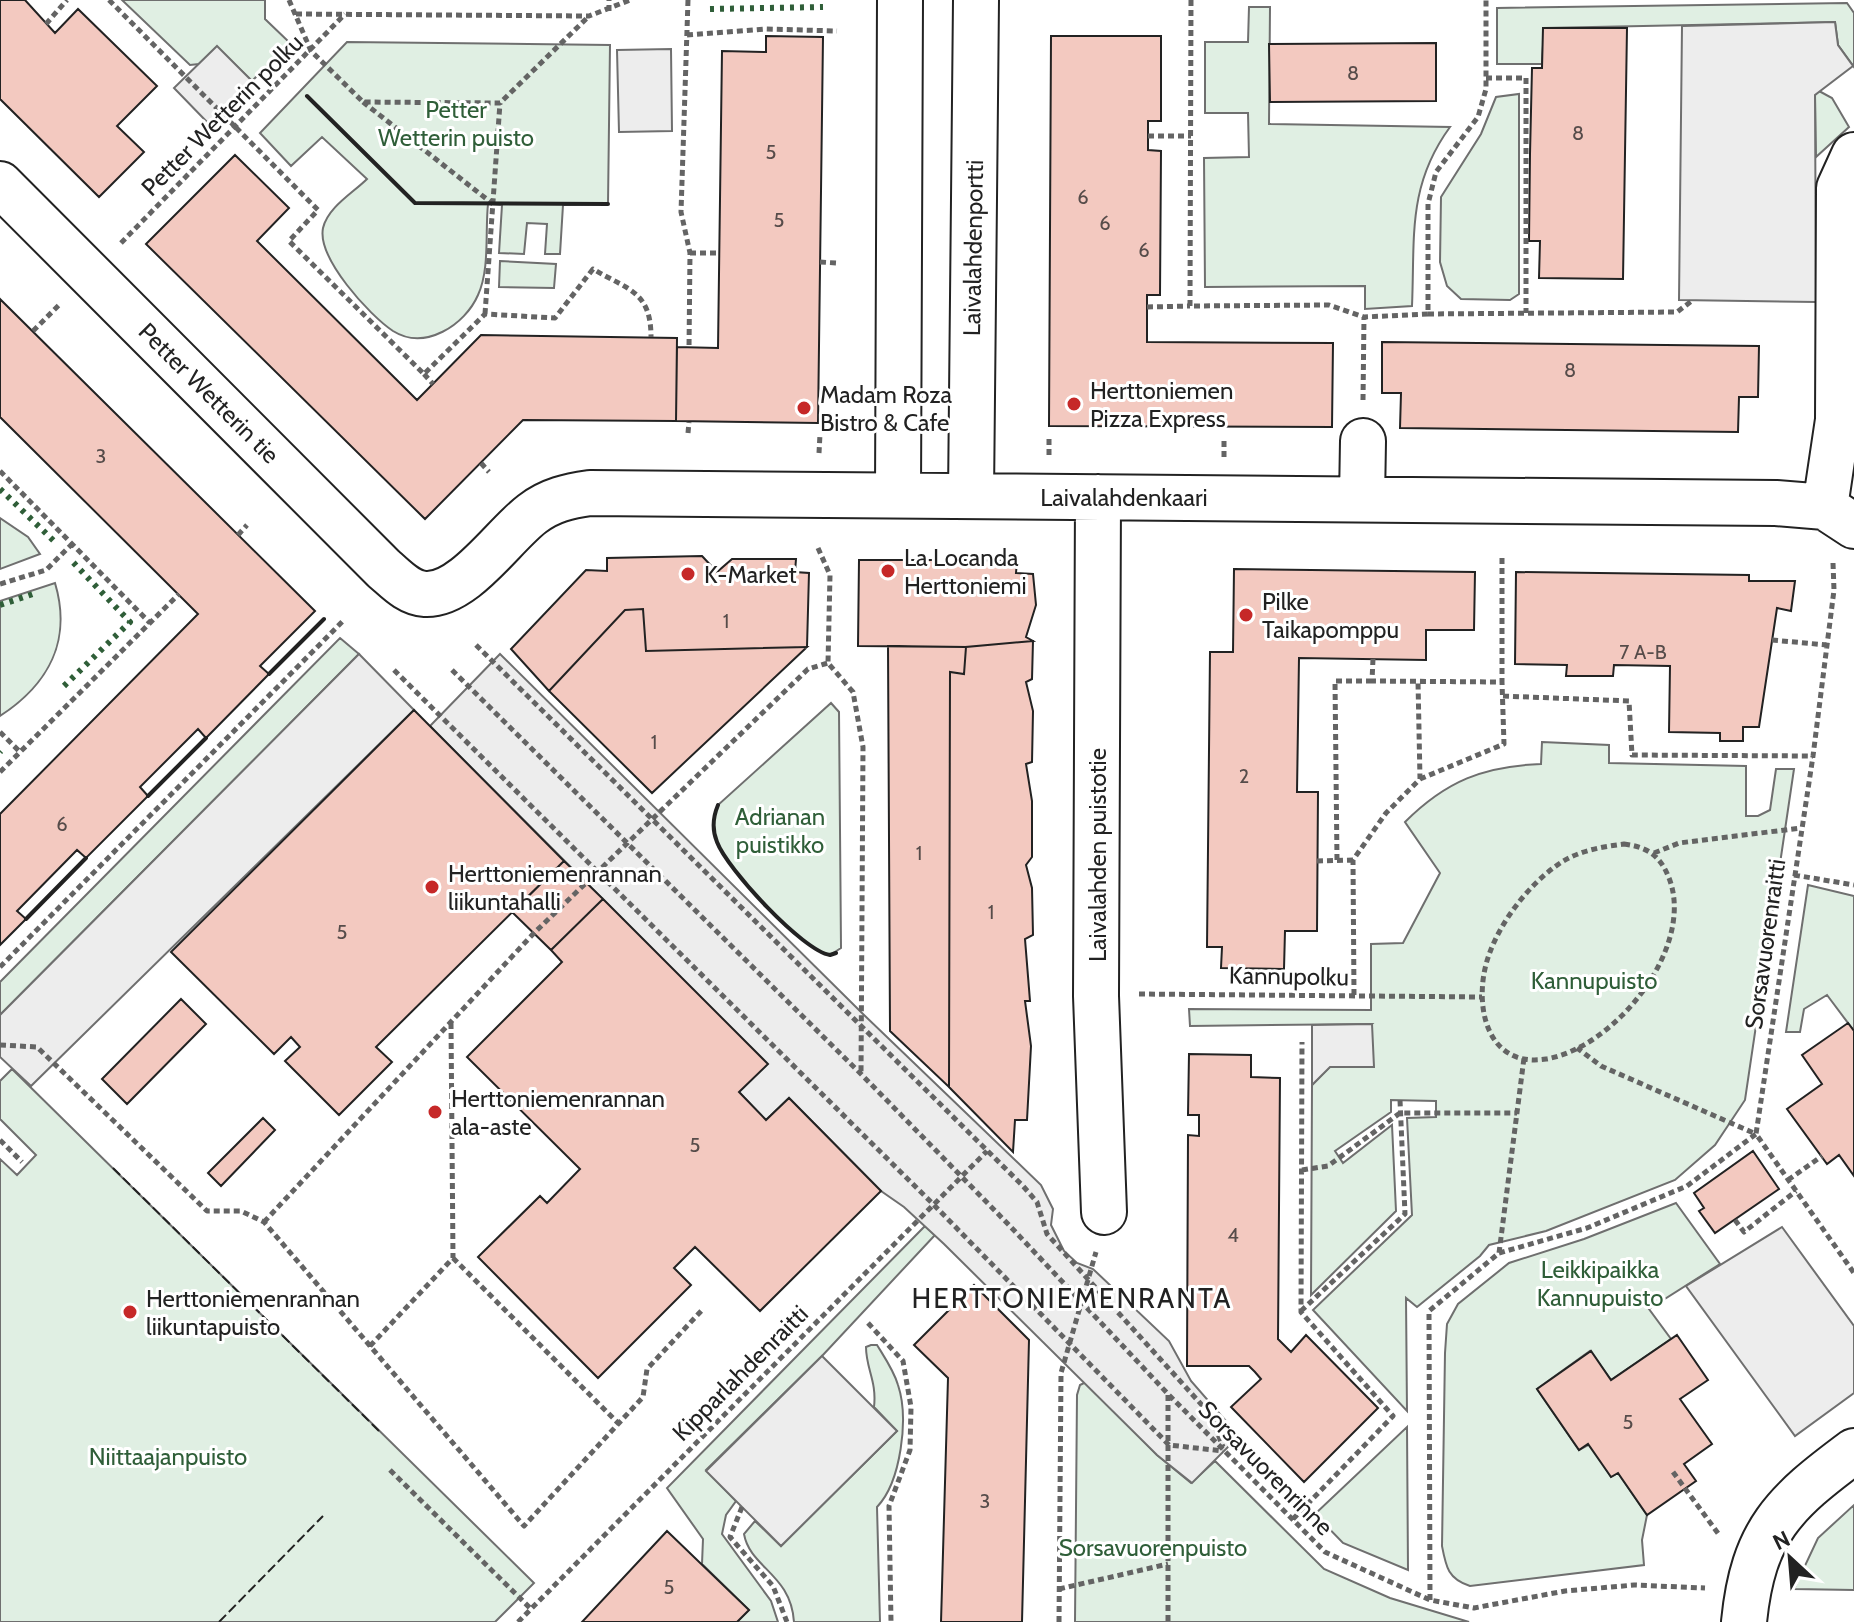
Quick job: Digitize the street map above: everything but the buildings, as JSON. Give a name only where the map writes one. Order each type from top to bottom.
[{"type":"street","points":[[898,495],[900,0]]},
{"type":"street","name":"Laivalahdenportti","points":[[971,496],[976,0]]},
{"type":"street","points":[[1840,517],[1839,188],[1854,155]]},
{"type":"street","name":"Petter Wetterin tie","points":[[0,184],[384,569],[412,591],[423,594]]},
{"type":"street","points":[[1362,499],[1363,441]]},
{"type":"street","name":"Laivalahdenkaari","points":[[423,594],[438,593],[458,584],[532,514],[572,495],[1776,503],[1840,517]]},
{"type":"street","name":"Laivalahden puistotie","points":[[1098,497],[1096,996],[1104,1212]]},
{"type":"street","points":[[1746,1608],[1757,1556],[1774,1522],[1801,1491],[1854,1451]]},
{"type":"path","points":[[46,24],[67,0]]},
{"type":"path","points":[[109,0],[318,210],[289,241],[433,384]]},
{"type":"path","points":[[289,0],[311,51],[363,102],[494,204]]},
{"type":"path","points":[[609,0],[609,11]]},
{"type":"path","name":"Petter Wetterin polku","points":[[296,14],[589,16],[609,11],[630,0]]},
{"type":"path","points":[[688,0],[681,212],[690,253],[689,348]]},
{"type":"path","points":[[1190,306],[1191,0]]},
{"type":"path","points":[[1428,314],[1428,204],[1436,172],[1478,117],[1486,78],[1486,0]]},
{"type":"path","name":"Petter Wetterin polku","points":[[124,240],[345,14]]},
{"type":"path","points":[[424,374],[485,314],[500,103],[589,16]]},
{"type":"path","points":[[687,35],[766,29],[837,31]]},
{"type":"path","points":[[1486,78],[1526,78],[1526,313]]},
{"type":"path","points":[[363,102],[500,103]]},
{"type":"path","points":[[1148,136],[1191,136]]},
{"type":"path","points":[[690,253],[719,253]]},
{"type":"path","points":[[820,262],[836,263]]},
{"type":"path","points":[[485,314],[555,318],[593,269],[642,298],[651,313],[651,337]]},
{"type":"path","points":[[1147,307],[1329,305],[1364,317],[1677,312],[1693,300]]},
{"type":"path","points":[[1363,441],[1364,317]]},
{"type":"path","points":[[33,331],[42,321]]},
{"type":"path","points":[[688,433],[689,422]]},
{"type":"path","points":[[481,463],[489,472]]},
{"type":"path","points":[[0,471],[150,623]]},
{"type":"path","points":[[238,535],[247,525]]},
{"type":"path","points":[[0,584],[46,570],[72,544]]},
{"type":"path","points":[[818,548],[830,575],[828,663],[853,692],[863,747],[861,1074]]},
{"type":"path","points":[[1354,995],[1353,860],[1386,813],[1420,779],[1504,744],[1502,554]]},
{"type":"path","name":"Sorsavuorenraitti","points":[[1756,1134],[1813,756],[1834,590]]},
{"type":"path","points":[[0,772],[179,594]]},
{"type":"path","points":[[0,967],[343,621]]},
{"type":"path","points":[[1772,640],[1827,645]]},
{"type":"path","points":[[394,670],[933,1204],[1169,1445],[1224,1451],[1210,1414],[1047,1234],[1037,1202],[476,645]]},
{"type":"path","points":[[1372,681],[1373,659]]},
{"type":"path","points":[[264,1222],[451,1022],[598,871],[808,669],[828,663]]},
{"type":"path","name":"Sorsavuorenrinne","points":[[452,670],[962,1176],[1168,1394],[1325,1552],[1430,1600],[1474,1608],[1565,1591],[1634,1585],[1687,1585],[1746,1608]]},
{"type":"path","points":[[1337,860],[1335,681],[1502,682]]},
{"type":"path","points":[[1418,681],[1420,779]]},
{"type":"path","points":[[1503,696],[1629,701],[1632,755],[1813,756]]},
{"type":"path","points":[[0,732],[20,752]]},
{"type":"path","points":[[1654,853],[1679,843],[1801,828]]},
{"type":"path","points":[[1610,846],[1640,846],[1654,853],[1664,867],[1676,906],[1674,929],[1664,957],[1628,1008],[1577,1048],[1558,1057],[1524,1058],[1499,1048],[1490,1036],[1482,997],[1490,951],[1504,924],[1533,887],[1556,866],[1576,854],[1610,846]]},
{"type":"path","points":[[1317,861],[1353,860]]},
{"type":"path","points":[[1794,875],[1854,885]]},
{"type":"path","name":"Kannupolku","points":[[1096,996],[1169,993],[1482,997]]},
{"type":"path","points":[[370,1346],[453,1258],[451,1022]]},
{"type":"path","points":[[1293,1519],[1393,1416],[1301,1312],[1302,1042]]},
{"type":"path","points":[[0,1045],[37,1047],[207,1211],[241,1211],[264,1222],[524,1526],[643,1397],[647,1369],[703,1309]]},
{"type":"path","points":[[1577,1048],[1601,1066],[1756,1134],[1854,1273]]},
{"type":"path","points":[[1499,1253],[1524,1058]]},
{"type":"path","points":[[1301,1312],[1405,1214],[1400,1100]]},
{"type":"path","points":[[1302,1170],[1328,1166],[1400,1113],[1517,1113]]},
{"type":"path","points":[[1430,1600],[1429,1311],[1499,1253],[1587,1228],[1687,1186],[1756,1134]]},
{"type":"path","points":[[0,1140],[22,1162]]},
{"type":"path","name":"Kipparlahdenraitti","points":[[518,1622],[987,1151]]},
{"type":"path","points":[[1788,1180],[1822,1156]]},
{"type":"path","points":[[1735,1220],[1744,1232],[1796,1191]]},
{"type":"path","points":[[1059,1622],[1061,1373],[1089,1279],[1104,1212]]},
{"type":"path","points":[[453,1258],[619,1424]]},
{"type":"path","points":[[868,1323],[903,1361],[911,1407],[910,1450],[889,1506],[891,1622]]},
{"type":"path","points":[[1168,1394],[1168,1622]]},
{"type":"path","points":[[390,1470],[531,1609]]},
{"type":"path","points":[[1673,1472],[1724,1540]]},
{"type":"path","points":[[742,1507],[730,1537],[773,1586],[787,1622]]},
{"type":"path","points":[[1059,1589],[1168,1564]]},
{"type":"green space","points":[[122,0],[265,0],[265,19],[290,43],[252,81],[217,47],[199,64],[190,65]]},
{"type":"green space","points":[[1847,3],[1854,13],[1854,67],[1838,45],[1835,22],[1544,28],[1542,64],[1497,64],[1497,8]]},
{"type":"green space","points":[[1249,7],[1270,7],[1269,124],[1450,127],[1426,170],[1420,191],[1414,235],[1412,306],[1365,309],[1365,286],[1205,287],[1204,158],[1249,157],[1248,113],[1205,113],[1205,42],[1248,42]]},
{"type":"green space","name":"Petter Wetterin puisto","points":[[347,42],[610,45],[608,204],[563,205],[560,254],[545,254],[547,224],[527,223],[524,254],[499,253],[502,205],[488,204],[484,274],[472,306],[454,325],[431,336],[418,338],[393,331],[347,285],[336,270],[323,240],[323,228],[330,213],[367,179],[322,137],[291,166],[260,133]]},
{"type":"green space","points":[[1819,91],[1832,98],[1849,127],[1816,157],[1815,95]]},
{"type":"green space","points":[[1519,94],[1519,294],[1510,300],[1461,299],[1447,286],[1440,262],[1441,197],[1481,134],[1496,97]]},
{"type":"green space","points":[[500,261],[556,264],[554,288],[499,287]]},
{"type":"green space","points":[[0,518],[28,537],[40,554],[0,569]]},
{"type":"green space","points":[[55,583],[60,623],[52,659],[32,690],[0,716],[0,601]]},
{"type":"green space","points":[[340,638],[359,654],[0,1015],[0,982]]},
{"type":"green space","name":"Adrianan puistikko","points":[[831,703],[839,712],[841,948],[830,955],[818,950],[785,925],[750,889],[724,854],[715,837],[714,824],[718,805]]},
{"type":"green space","name":"Kannupuisto","points":[[1542,742],[1609,745],[1609,763],[1746,766],[1746,816],[1758,816],[1770,810],[1776,769],[1794,769],[1745,1100],[1715,1145],[1675,1180],[1546,1231],[1489,1245],[1480,1256],[1417,1307],[1406,1298],[1407,1411],[1313,1310],[1412,1215],[1407,1118],[1436,1117],[1436,1101],[1391,1100],[1391,1112],[1335,1151],[1343,1163],[1392,1125],[1396,1211],[1311,1295],[1312,1085],[1372,1024],[1190,1026],[1189,1009],[1371,1010],[1371,944],[1403,943],[1440,873],[1405,822],[1436,796],[1467,778],[1501,768],[1541,764]]},
{"type":"green space","points":[[1808,885],[1854,896],[1854,1031],[1827,995],[1804,1009],[1800,1032],[1786,1032]]},
{"type":"green space","name":"Niittaajanpuisto","points":[[12,1069],[534,1583],[495,1622],[0,1622],[0,1159],[17,1175],[36,1155],[0,1119],[0,1081]]},
{"type":"green space","name":"Leikkipaikka Kannupuisto","points":[[1676,1203],[1720,1264],[1649,1309],[1671,1339],[1611,1380],[1590,1351],[1537,1389],[1579,1450],[1590,1444],[1611,1477],[1618,1473],[1647,1515],[1642,1540],[1644,1565],[1470,1586],[1457,1580],[1449,1571],[1442,1546],[1445,1353],[1447,1324],[1458,1304],[1509,1263],[1584,1239]]},
{"type":"green space","points":[[925,1226],[935,1235],[822,1356],[706,1470],[736,1501],[726,1515],[722,1534],[771,1601],[778,1622],[737,1622],[749,1610],[702,1564],[703,1539],[667,1488]]},
{"type":"green space","points":[[877,1345],[894,1375],[903,1414],[897,1466],[892,1482],[877,1507],[880,1622],[794,1622],[786,1593],[754,1555],[744,1534],[755,1521],[781,1546],[897,1431],[874,1407],[866,1347]]},
{"type":"green space","name":"Sorsavuorenpuisto","points":[[1086,1382],[1157,1455],[1191,1483],[1215,1461],[1324,1569],[1390,1598],[1469,1622],[1075,1622],[1077,1395],[1080,1385]]},
{"type":"green space","points":[[1407,1427],[1408,1570],[1343,1543],[1315,1514]]},
{"type":"green space","points":[[1854,1505],[1854,1590],[1794,1589],[1818,1538]]},
{"type":"shaded area","points":[[1835,22],[1838,45],[1853,66],[1815,95],[1816,302],[1679,300],[1682,26]]},
{"type":"shaded area","points":[[217,46],[252,81],[209,124],[174,88]]},
{"type":"shaded area","points":[[671,49],[672,131],[619,132],[617,50]]},
{"type":"shaded area","points":[[359,654],[414,710],[31,1086],[0,1057],[0,1015]]},
{"type":"shaded area","points":[[500,654],[863,1014],[1041,1185],[1053,1209],[1051,1225],[1064,1251],[1077,1263],[1093,1269],[1169,1341],[1191,1381],[1239,1436],[1192,1483],[1157,1455],[944,1244],[904,1207],[881,1191],[789,1098],[766,1120],[739,1092],[767,1064],[430,726]]},
{"type":"shaded area","points":[[1372,1024],[1374,1067],[1330,1067],[1312,1085],[1312,1025]]},
{"type":"shaded area","points":[[1782,1227],[1854,1326],[1854,1393],[1795,1436],[1686,1286]]},
{"type":"shaded area","points":[[822,1356],[897,1431],[781,1546],[706,1471]]},
{"type":"hedge","points":[[710,9],[823,7]]},
{"type":"hedge","points":[[0,489],[57,544]]},
{"type":"hedge","points":[[64,686],[130,622],[70,559]]},
{"type":"hedge","points":[[0,605],[36,593]]},
{"type":"fence","points":[[113,1168],[379,1431]]},
{"type":"fence","points":[[219,1622],[323,1516]]},
{"type":"wall","points":[[307,96],[415,203],[608,204]]},
{"type":"wall","points":[[269,674],[324,619]]},
{"type":"wall","points":[[148,796],[206,738]]},
{"type":"wall","points":[[718,805],[715,837],[750,889],[802,939],[830,955],[836,953]]},
{"type":"wall","points":[[26,919],[86,858]]},
{"type":"place","name":"Herttoniemen Pizza Express","points":[[1074,404]]},
{"type":"place","name":"Madam Roza Bistro & Cafe","points":[[804,408]]},
{"type":"place","name":"La Locanda Herttoniemi","points":[[888,571]]},
{"type":"place","name":"K-Market","points":[[688,574]]},
{"type":"place","name":"Pilke Taikapomppu","points":[[1246,615]]},
{"type":"place","name":"Herttoniemenrannan liikuntahalli","points":[[432,887]]},
{"type":"place","name":"Herttoniemenrannan ala-aste","points":[[435,1112]]},
{"type":"place","name":"Herttoniemenrannan liikuntapuisto","points":[[130,1312]]},
{"type":"district","name":"HERTTONIEMENRANTA","points":[[1072,1298]]}]
